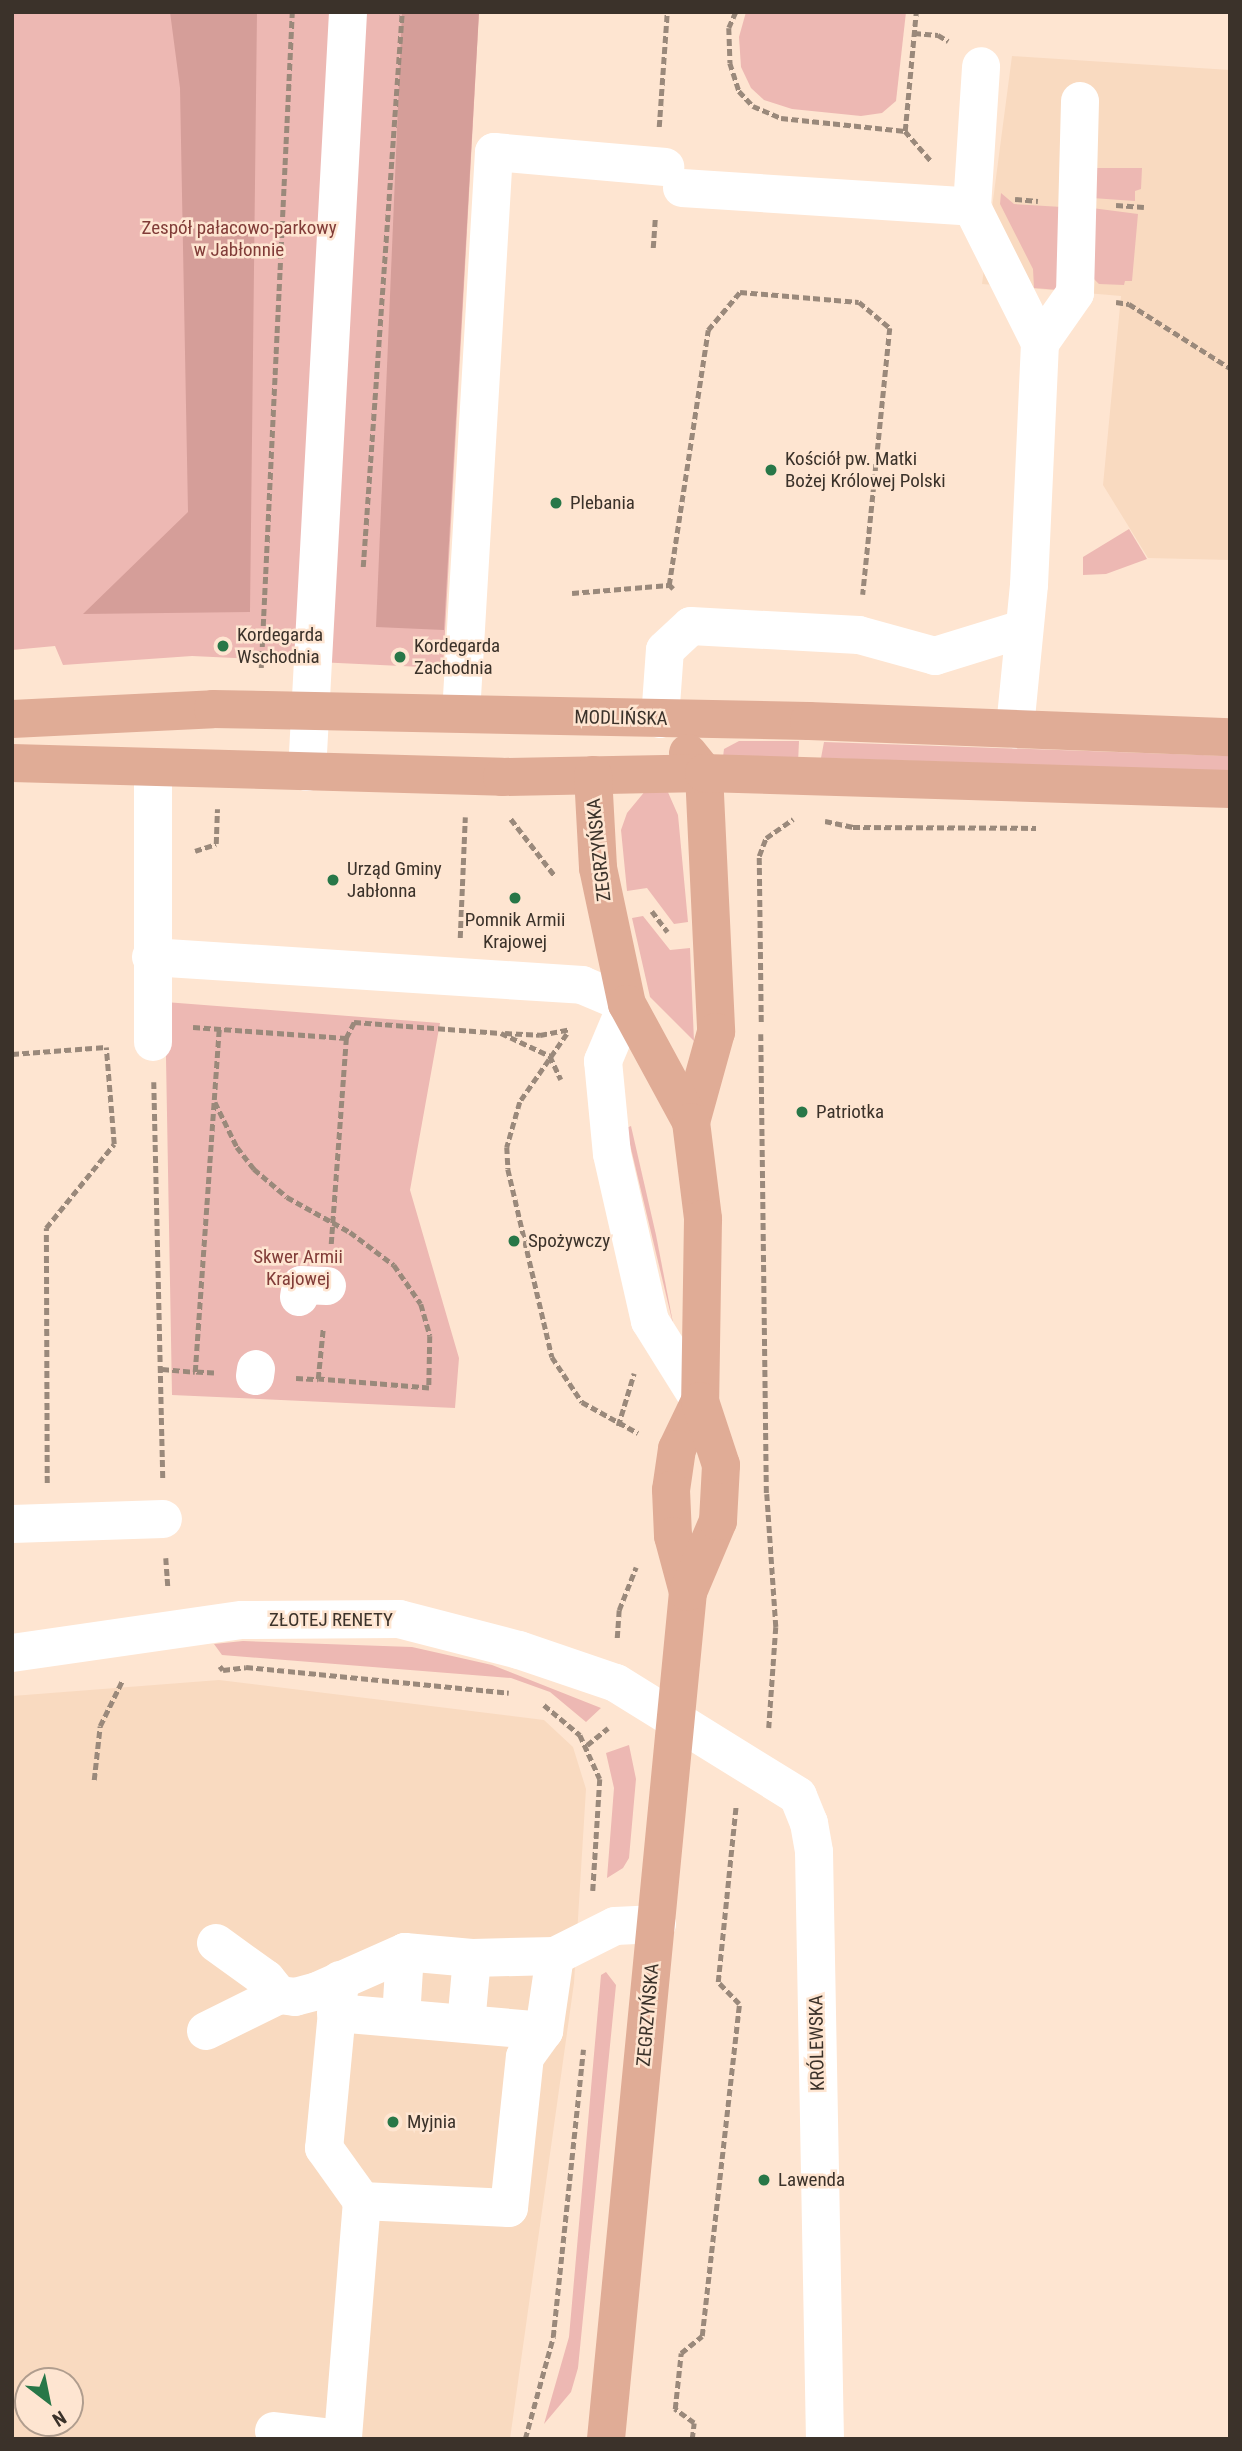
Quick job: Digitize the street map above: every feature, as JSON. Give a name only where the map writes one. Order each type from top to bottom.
[{"type":"main road","name":"MODLIŃSKA","points":[[12,719],[213,709],[660,719],[1230,737]]},
{"type":"main road","points":[[660,719],[704,773]]},
{"type":"main road","name":"ZEGRZYŃSKA","points":[[606,2439],[688,1592],[718,1521],[720,1465],[699,1401],[703,1219],[691,1122],[627,1003],[605,911],[593,775],[660,719]]},
{"type":"main road","points":[[12,763],[307,772],[593,775],[704,773],[1230,789]]},
{"type":"main road","name":"ZEGRZYŃSKA","points":[[691,1122],[716,1032],[704,773]]},
{"type":"street","points":[[307,772],[348,12]]},
{"type":"street","points":[[981,66],[972,207],[1040,343],[1030,585],[1023,629],[1015,729]]},
{"type":"street","points":[[1040,343],[1075,293],[1080,101]]},
{"type":"street","points":[[461,714],[494,152],[673,178],[972,207]]},
{"type":"street","points":[[660,719],[665,650],[691,626],[859,635],[936,656],[1023,629]]},
{"type":"street","points":[[153,769],[153,1042]]},
{"type":"street","points":[[151,957],[582,985],[627,1003],[603,1061],[612,1154],[650,1321],[699,1401]]},
{"type":"street","points":[[12,1524],[163,1519]]},
{"type":"street","name":"ZŁOTEJ RENETY","points":[[12,1653],[242,1620],[400,1619],[519,1650],[616,1683],[676,1717]]},
{"type":"street","name":"KRÓLEWSKA","points":[[676,1717],[797,1796],[810,1823],[814,1852],[825,2439]]},
{"type":"street","points":[[338,1997],[405,1952],[472,1958],[555,1956],[591,1935],[629,1923],[657,1924]]},
{"type":"street","points":[[216,1943],[266,1979],[279,1995]]},
{"type":"street","points":[[401,2018],[405,1952]]},
{"type":"street","points":[[362,2201],[509,2208],[525,2057],[544,2031],[555,1956]]},
{"type":"street","points":[[466,2024],[472,1958]]},
{"type":"street","points":[[206,2031],[279,1995],[338,1997],[401,2018],[544,2031]]},
{"type":"street","points":[[274,2431],[342,2439],[362,2201],[324,2148],[338,1997]]},
{"type":"path","points":[[261,676],[292,12]]},
{"type":"path","points":[[363,578],[402,12]]},
{"type":"path","points":[[736,12],[729,28],[730,63],[739,91],[753,106],[781,118],[905,131],[916,12]]},
{"type":"path","points":[[669,585],[708,330],[740,292],[859,302],[890,328],[859,635]]},
{"type":"path","points":[[1111,302],[1129,304],[1229,365]]},
{"type":"path","points":[[572,593],[669,585]]},
{"type":"path","points":[[669,585],[692,609],[699,625]]},
{"type":"path","points":[[458,977],[466,806]]},
{"type":"path","points":[[502,812],[536,846],[557,881]]},
{"type":"path","points":[[768,1738],[776,1627],[767,1494],[759,856],[766,838],[781,823],[798,817]]},
{"type":"path","points":[[821,820],[853,827],[1050,828]]},
{"type":"path","points":[[605,911],[645,902],[672,937],[760,929]]},
{"type":"path","points":[[582,985],[570,1029],[520,1102],[508,1147],[527,1265],[552,1357],[568,1386],[598,1414],[646,1439]]},
{"type":"path","points":[[162,1369],[256,1372],[318,1379],[313,1292],[346,1038],[354,1022],[540,1035],[570,1029]]},
{"type":"path","points":[[195,1372],[219,1029],[346,1038]]},
{"type":"path","points":[[501,1033],[550,1056]]},
{"type":"path","points":[[12,1054],[153,1042],[162,1369],[163,1519],[169,1600],[142,1636],[100,1726],[94,1780]]},
{"type":"path","points":[[48,1446],[46,1228],[114,1144],[106,1046]]},
{"type":"path","points":[[587,1745],[615,1723],[618,1609],[637,1559]]},
{"type":"path","points":[[223,1670],[246,1667],[521,1697]]},
{"type":"path","points":[[531,1700],[558,1714],[587,1745],[601,1792],[591,1935]]},
{"type":"path","points":[[525,2439],[553,2337],[583,2045]]},
{"type":"shaded area","points":[[1012,56],[1230,70],[1230,560],[1148,558],[1103,485],[1121,296],[982,284]]},
{"type":"shaded area","points":[[219,1680],[544,1720],[573,1747],[586,1789],[574,1983],[510,2439],[12,2439],[12,1696]]},
{"type":"green space","name":"Zespół pałacowo-parkowy w Jabłonnie","points":[[12,12],[479,12],[443,668],[192,656],[63,665],[55,646],[12,650]]},
{"type":"green space","points":[[170,12],[257,12],[250,612],[83,614],[188,512],[180,88]]},
{"type":"green space","points":[[402,12],[479,12],[444,630],[376,627]]},
{"type":"green space","points":[[746,12],[906,12],[896,101],[882,113],[861,116],[792,109],[764,100],[751,88],[741,67],[739,37]]},
{"type":"green space","points":[[1093,168],[1142,168],[1141,189],[1135,191],[1135,201],[1092,198]]},
{"type":"green space","points":[[1001,193],[1014,204],[1062,207],[1059,290],[1034,288],[1033,269],[1000,204]]},
{"type":"green space","points":[[1092,208],[1138,214],[1132,281],[1125,281],[1124,285],[1099,284],[1090,275]]},
{"type":"green space","points":[[1129,529],[1147,559],[1106,574],[1083,575],[1083,557]]},
{"type":"green space","points":[[739,741],[799,741],[798,763],[723,757],[724,749]]},
{"type":"green space","points":[[824,742],[1230,756],[1230,771],[821,758]]},
{"type":"green space","points":[[646,790],[667,790],[678,815],[688,922],[674,924],[647,888],[627,891],[621,830],[627,813]]},
{"type":"green space","points":[[643,916],[670,950],[690,948],[694,1041],[650,997],[632,918]]},
{"type":"green space","name":"Skwer Armii Krajowej","points":[[165,1002],[440,1023],[410,1190],[459,1358],[455,1408],[172,1395]]},
{"type":"green space","points":[[631,1126],[656,1235],[674,1328],[626,1128]]},
{"type":"green space","points":[[243,1641],[412,1647],[492,1665],[601,1708],[586,1722],[550,1692],[511,1678],[222,1655],[214,1644]]},
{"type":"green space","points":[[629,1745],[636,1779],[629,1858],[623,1868],[607,1878],[614,1788],[606,1753]]},
{"type":"green space","points":[[606,1972],[616,1985],[578,2368],[571,2392],[544,2424],[569,2337],[601,1975]]},
{"type":"place","name":"Kościół pw. Matki Bożej Królowej Polski","points":[[771,470]]},
{"type":"place","name":"Plebania","points":[[556,503]]},
{"type":"place","name":"Kordegarda Wschodnia","points":[[223,646]]},
{"type":"place","name":"Kordegarda Zachodnia","points":[[400,657]]},
{"type":"place","name":"Urząd Gminy Jabłonna","points":[[333,880]]},
{"type":"place","name":"Pomnik Armii Krajowej","points":[[515,898]]},
{"type":"place","name":"Patriotka","points":[[802,1112]]},
{"type":"place","name":"Spożywczy","points":[[514,1241]]},
{"type":"place","name":"Myjnia","points":[[393,2122]]},
{"type":"place","name":"Lawenda","points":[[764,2180]]}]
